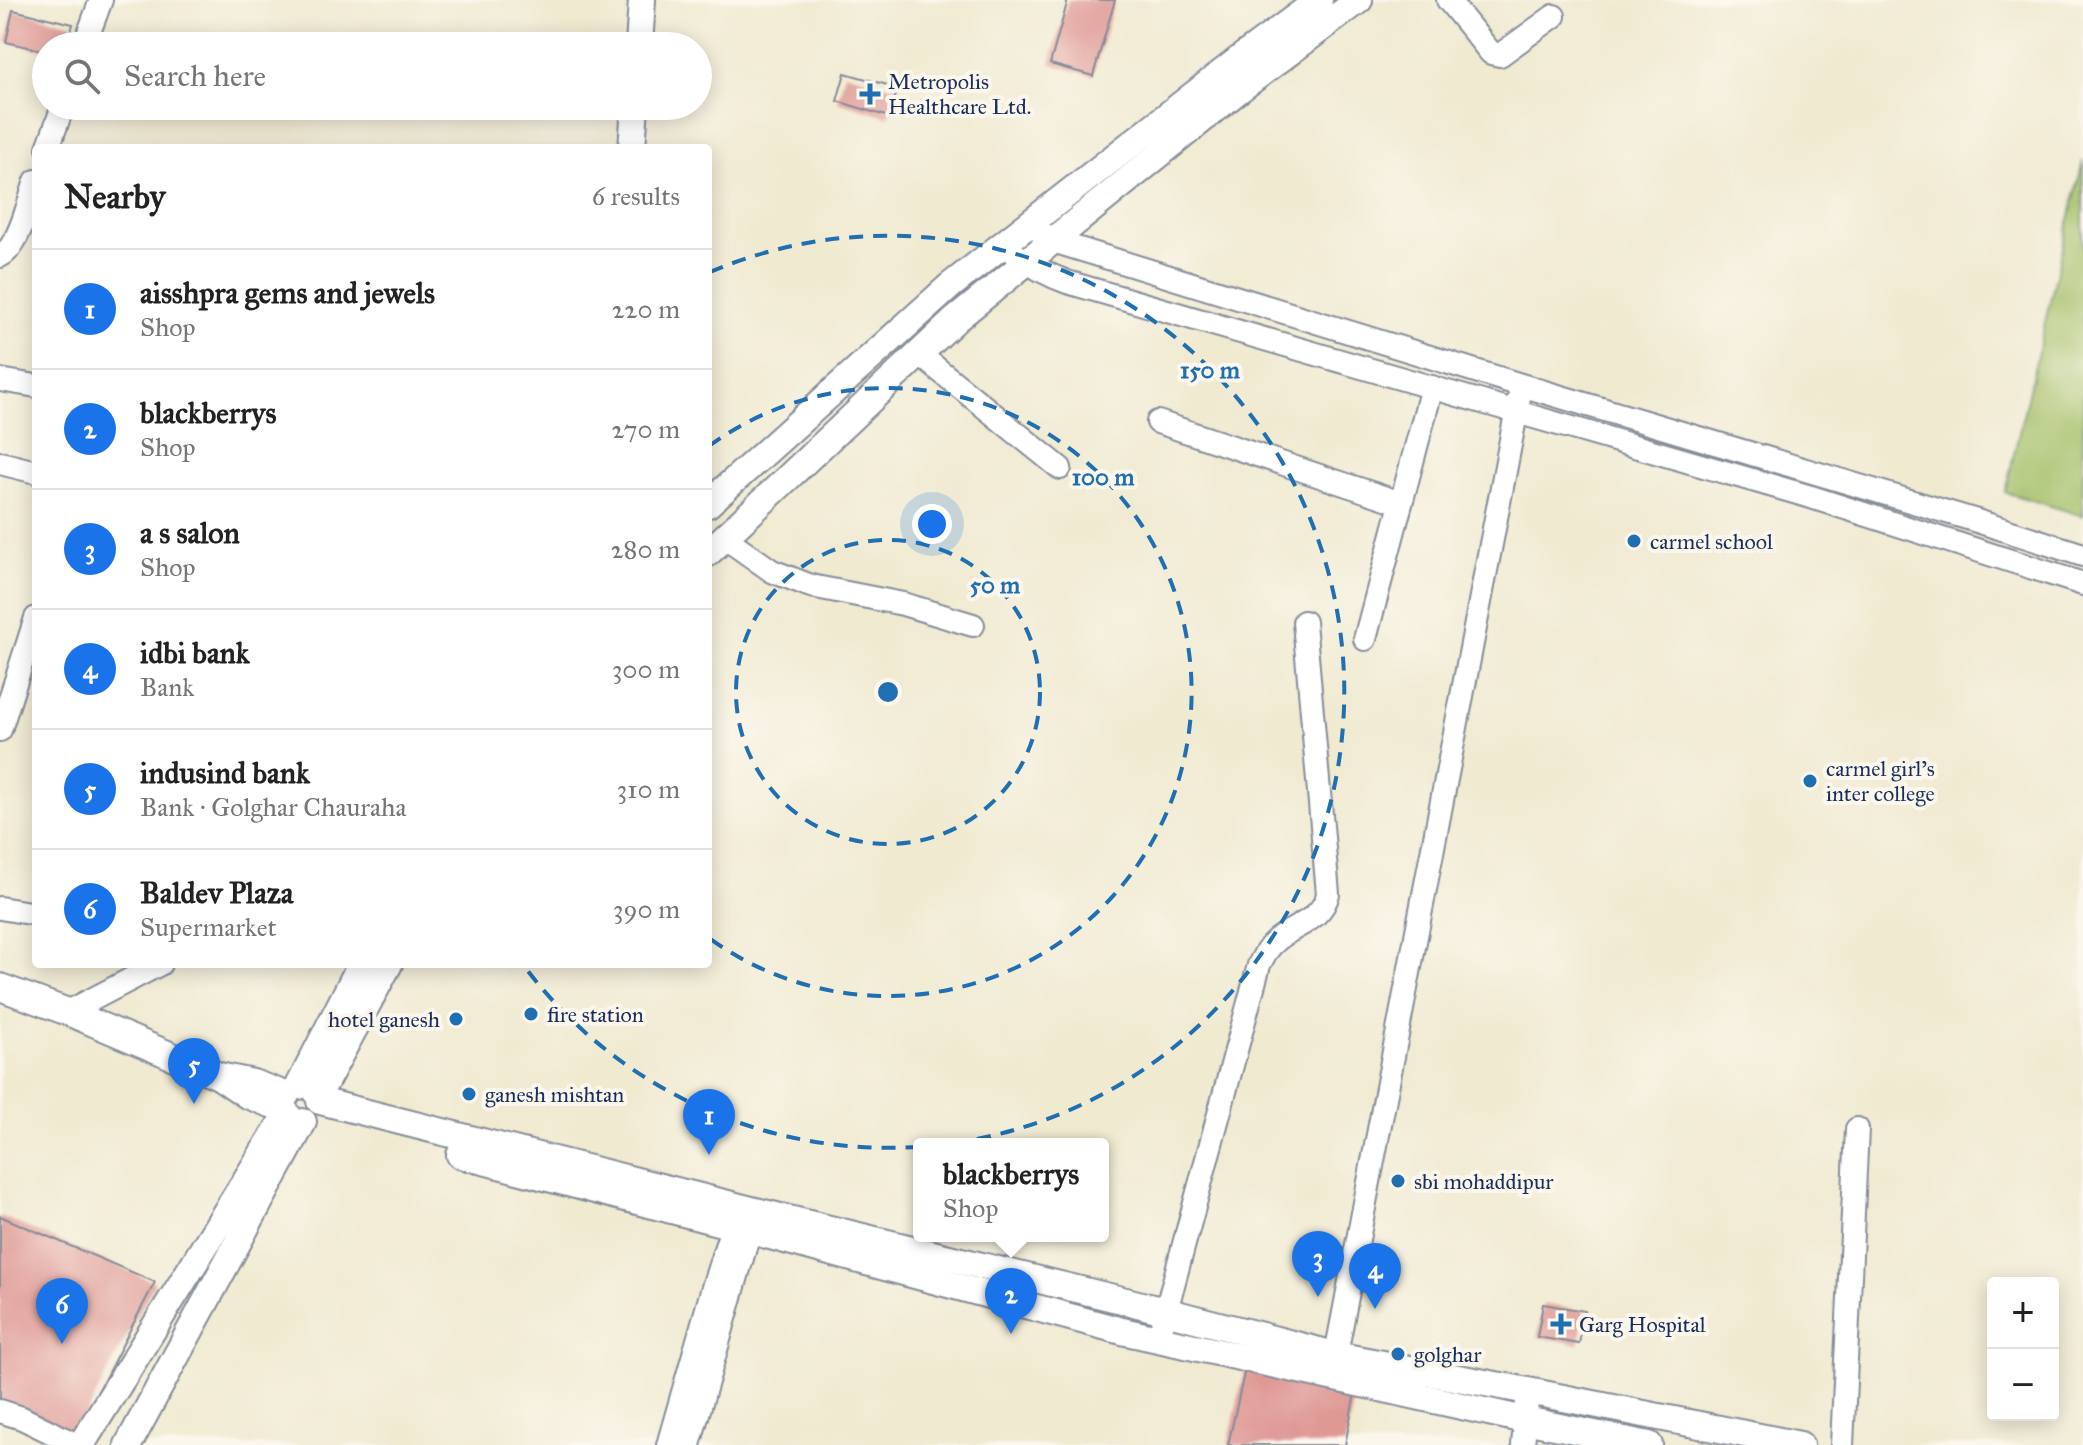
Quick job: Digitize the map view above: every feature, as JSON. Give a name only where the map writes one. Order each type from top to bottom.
[{"type":"main road","points":[[640,32],[642,0]]},
{"type":"main road","points":[[712,500],[950,286],[1319,0]]},
{"type":"main road","points":[[716,545],[955,320],[1240,89],[1359,0]]},
{"type":"main road","points":[[632,144],[634,120]]},
{"type":"main road","points":[[128,1445],[301,1105],[359,968]]},
{"type":"main road","points":[[79,1445],[387,968]]},
{"type":"main road","points":[[0,987],[68,1012],[219,1076],[247,1095],[301,1105],[744,1219],[1166,1312],[1524,1432],[1649,1445]]},
{"type":"main road","points":[[744,1219],[1158,1339],[1528,1391],[1800,1445]]},
{"type":"street","points":[[89,32],[101,0]]},
{"type":"street","points":[[1448,0],[1495,55],[1500,55],[1554,16]]},
{"type":"street","points":[[49,144],[58,120]]},
{"type":"street","points":[[0,256],[13,246],[32,192]]},
{"type":"street","points":[[1029,223],[1053,241],[2083,555]]},
{"type":"street","points":[[1002,244],[1025,263],[1067,282],[1811,497],[2083,584]]},
{"type":"street","points":[[919,354],[1060,468]]},
{"type":"street","points":[[0,380],[32,385]]},
{"type":"street","points":[[1333,1366],[1521,385]]},
{"type":"street","points":[[1365,639],[1432,387]]},
{"type":"street","points":[[1158,422],[1401,503]]},
{"type":"street","points":[[0,463],[32,471]]},
{"type":"street","points":[[716,545],[811,586],[903,604],[973,625]]},
{"type":"street","points":[[1158,1339],[1259,965],[1278,938],[1325,906],[1328,894],[1304,622]]},
{"type":"street","points":[[0,730],[32,630]]},
{"type":"street","points":[[0,908],[32,913]]},
{"type":"street","points":[[68,1012],[152,968]]},
{"type":"street","points":[[1842,1445],[1857,1129]]},
{"type":"street","points":[[668,1445],[714,1284],[744,1219]]},
{"type":"street","points":[[689,1445],[744,1219]]},
{"type":"street","points":[[1524,1432],[1528,1391]]},
{"type":"street","points":[[0,1411],[79,1445]]},
{"type":"green space","points":[[2083,161],[2083,516],[2005,492]]},
{"type":"building","points":[[1068,0],[1115,0],[1093,76],[1050,64]]},
{"type":"building","points":[[13,10],[73,24],[71,32],[32,32],[32,48],[6,42]]},
{"type":"building","points":[[845,73],[898,88],[889,117],[837,101]]},
{"type":"building","points":[[0,1216],[155,1282],[77,1432],[0,1405]]},
{"type":"building","points":[[1543,1304],[1585,1311],[1579,1344],[1537,1337]]},
{"type":"building","points":[[1245,1369],[1355,1393],[1345,1445],[1228,1445]]},
{"type":"place","name":"Metropolis Healthcare Ltd.","points":[[870,94]]},
{"type":"place","name":"carmel school","points":[[1634,541]]},
{"type":"place","name":"carmel girl's inter college","points":[[1810,781]]},
{"type":"place","name":"fire station","points":[[531,1014]]},
{"type":"place","name":"hotel ganesh","points":[[456,1019]]},
{"type":"place","name":"ganesh mishtan","points":[[469,1094]]},
{"type":"place","name":"indusind bank","points":[[194,1104]]},
{"type":"place","name":"aisshpra gems and jewels","points":[[709,1155]]},
{"type":"place","name":"sbi mohaddipur","points":[[1398,1181]]},
{"type":"place","name":"a s salon","points":[[1318,1297]]},
{"type":"place","name":"idbi bank","points":[[1375,1309]]},
{"type":"place","name":"Garg Hospital","points":[[1561,1324]]},
{"type":"place","name":"blackberrys","points":[[1011,1334]]},
{"type":"place","name":"Baldev Plaza","points":[[62,1344]]},
{"type":"place","name":"golghar","points":[[1398,1354]]}]
